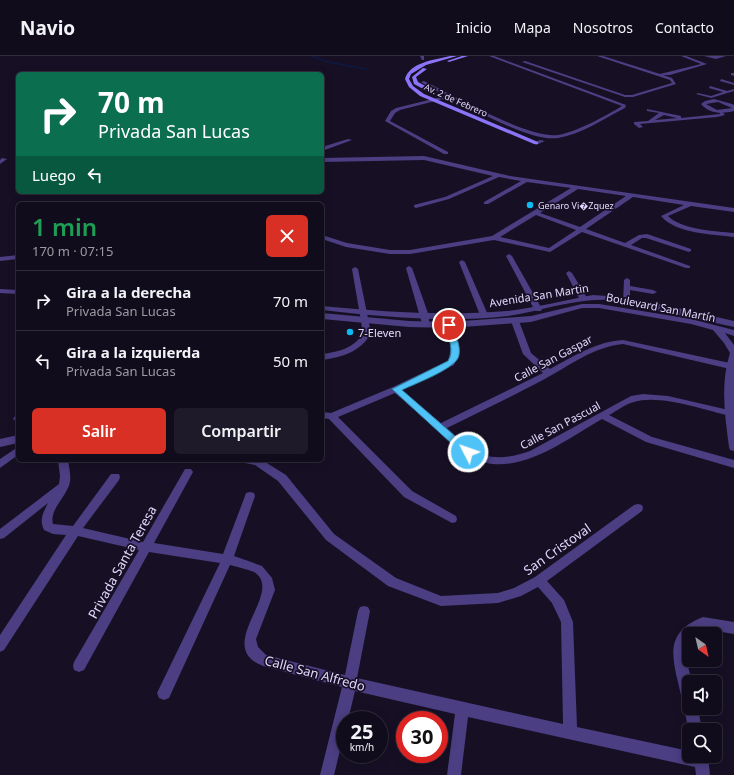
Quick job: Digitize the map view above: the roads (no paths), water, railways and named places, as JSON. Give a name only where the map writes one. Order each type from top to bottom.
[{"type":"main road","name":"Av. 2 de Febrero","points":[[455,56],[409,71],[406,76],[406,81],[411,88],[435,100],[536,143]]},
{"type":"main road","name":"Av. 2 de Febrero","points":[[466,56],[420,71],[414,77],[416,83],[421,87],[542,141]]},
{"type":"street","points":[[423,82],[518,127],[546,137],[566,134],[623,107],[624,105],[491,56]]},
{"type":"street","points":[[522,61],[625,96],[632,96],[675,83],[671,79],[599,56]]},
{"type":"street","points":[[608,56],[664,74],[705,64],[683,56]]},
{"type":"street","points":[[706,56],[716,58],[724,56]]},
{"type":"street","points":[[721,80],[734,84]]},
{"type":"street","points":[[710,87],[727,92]]},
{"type":"street","points":[[698,96],[711,97],[734,90]]},
{"type":"street","points":[[445,98],[398,109],[393,112],[386,121],[446,153]]},
{"type":"street","points":[[734,100],[706,102],[703,105],[708,108],[721,111],[734,107]]},
{"type":"street","points":[[718,102],[734,107]]},
{"type":"street","points":[[650,110],[686,119]]},
{"type":"street","points":[[641,127],[635,121],[721,116],[723,114],[721,111]]},
{"type":"street","points":[[649,121],[663,113]]},
{"type":"street","points":[[324,148],[350,140]]},
{"type":"street","points":[[536,143],[542,141]]},
{"type":"street","points":[[324,160],[424,158],[466,167],[497,176],[526,181],[734,210]]},
{"type":"street","points":[[416,206],[452,196],[497,176]]},
{"type":"street","points":[[486,202],[526,181]]},
{"type":"street","points":[[494,238],[576,188]]},
{"type":"street","points":[[324,238],[346,245],[390,252],[410,252],[494,238],[550,250],[632,195]]},
{"type":"street","points":[[690,204],[664,216],[666,220],[680,226],[734,235]]},
{"type":"street","points":[[535,213],[688,267]]},
{"type":"street","points":[[626,245],[641,236],[653,237],[689,250]]},
{"type":"street","points":[[509,256],[538,308]]},
{"type":"street","points":[[0,259],[16,257]]},
{"type":"street","points":[[462,262],[484,315]]},
{"type":"street","points":[[409,268],[425,320]]},
{"type":"street","points":[[324,357],[343,352],[363,341],[367,333],[355,269]]},
{"type":"street","points":[[569,273],[583,298]]},
{"type":"street","points":[[626,301],[627,284],[653,292]]},
{"type":"street","points":[[0,291],[16,292]]},
{"type":"street","name":"Avenida San Martin","points":[[425,320],[484,315],[538,308],[583,298],[604,298],[700,315],[734,324]]},
{"type":"street","points":[[559,303],[567,311]]},
{"type":"street","name":"Boulevard San Martín","points":[[324,316],[425,320],[449,325],[515,321],[567,311],[582,306],[609,307],[716,328],[734,333]]},
{"type":"street","points":[[324,308],[365,317]]},
{"type":"street","points":[[515,321],[527,354],[549,373]]},
{"type":"street","points":[[449,325],[456,351],[455,357],[451,363],[396,389],[327,415],[408,494],[452,519]]},
{"type":"street","points":[[716,328],[728,342],[734,353],[730,366],[730,413],[734,447]]},
{"type":"street","name":"Calle San Gaspar","points":[[440,428],[549,373],[592,348],[610,342],[623,342],[730,366]]},
{"type":"street","name":"Calle San Pascual","points":[[396,389],[468,452],[481,459],[500,462],[519,460],[533,454],[604,416],[631,399],[646,396],[661,397],[730,413]]},
{"type":"street","points":[[604,416],[649,440],[734,464]]},
{"type":"street","points":[[0,443],[16,439]]},
{"type":"street","points":[[0,464],[16,452]]},
{"type":"street","points":[[0,535],[64,485],[65,462]]},
{"type":"street","name":"San Cristoval","points":[[258,462],[282,478],[330,537],[392,582],[441,601],[498,598],[517,592],[539,581],[638,508]]},
{"type":"street","name":"Privada Santa Teresa","points":[[79,666],[188,472]]},
{"type":"street","points":[[0,646],[75,531],[115,477]]},
{"type":"street","name":"Calle San Alfredo","points":[[64,485],[48,514],[46,524],[53,530],[75,531],[147,546],[227,559],[258,569],[266,578],[269,590],[250,639],[252,650],[262,660],[350,683],[462,709],[570,733],[682,754]]},
{"type":"street","points":[[164,693],[227,559],[250,496]]},
{"type":"street","points":[[539,581],[554,594],[564,610],[567,622],[570,733]]},
{"type":"street","points":[[327,775],[350,683],[364,611]]},
{"type":"street","points":[[684,675],[680,657],[680,642],[689,630],[703,623],[734,628]]},
{"type":"street","points":[[454,775],[462,709]]},
{"type":"street","points":[[702,763],[703,775]]},
{"type":"waterway","points":[[312,56],[328,62],[366,69]]},
{"type":"place","name":"Genaro Vi�Zquez","points":[[530,205]]},
{"type":"place","name":"7-Eleven","points":[[350,332]]}]
